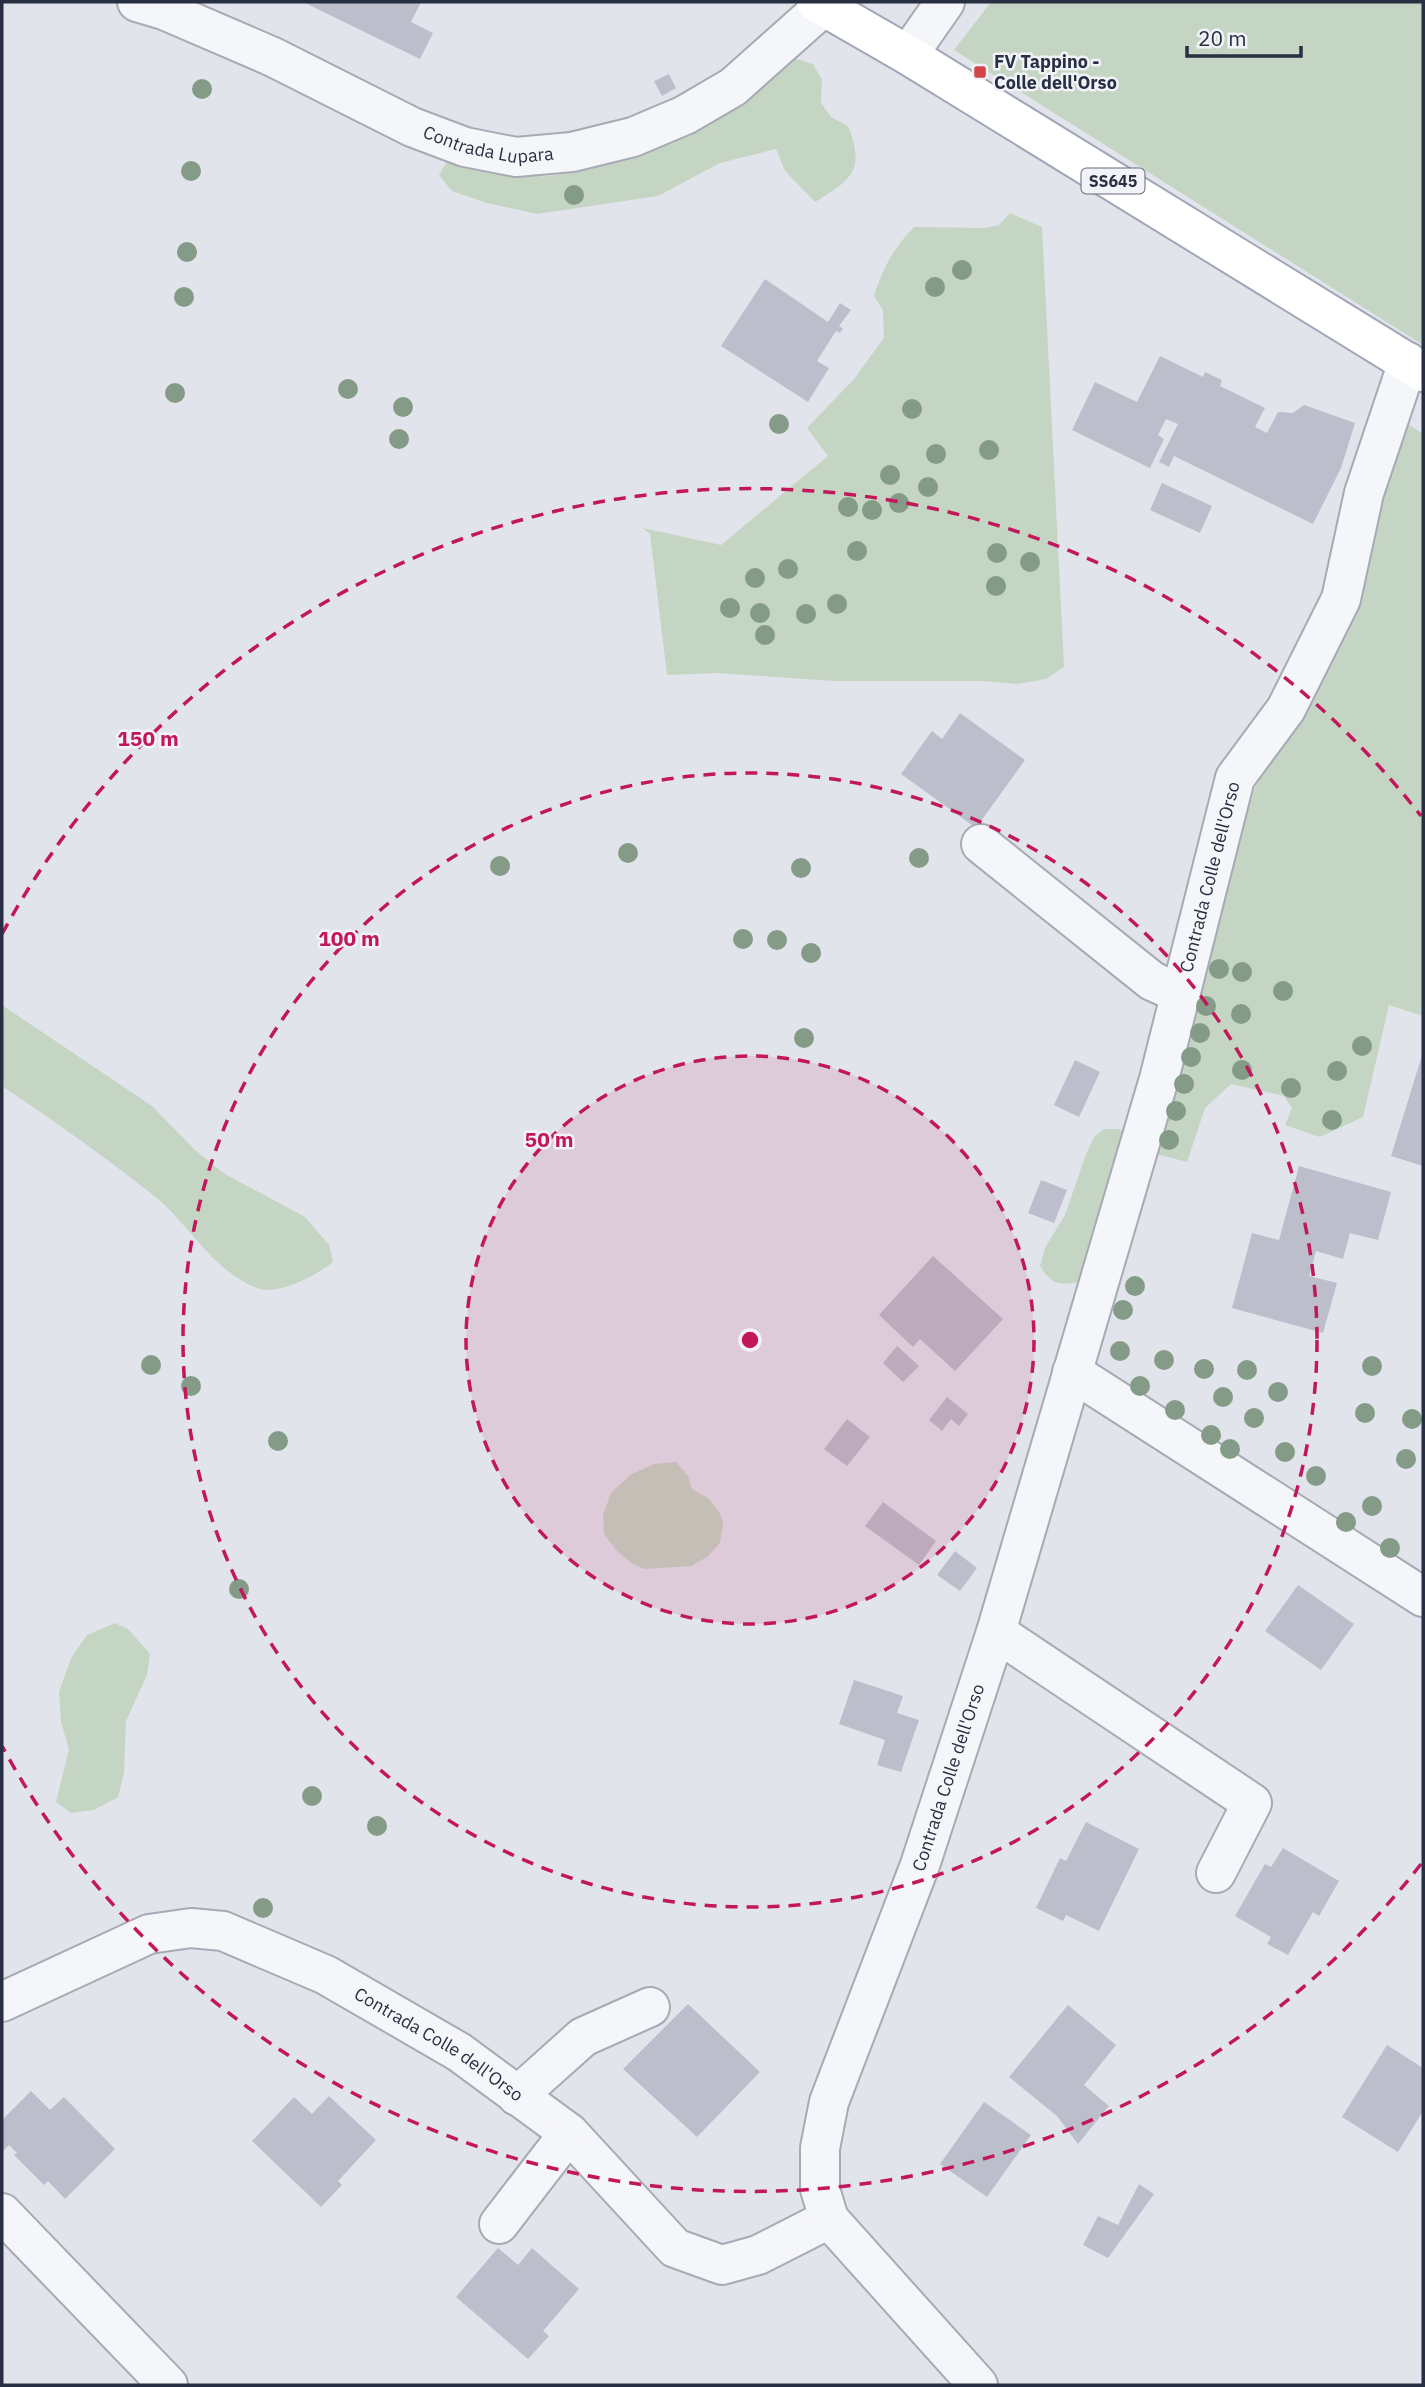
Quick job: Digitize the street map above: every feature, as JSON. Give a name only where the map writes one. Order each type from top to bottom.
[{"type":"main road","name":"SS645","points":[[820,4],[908,55],[1416,367]]},
{"type":"street","name":"Contrada Lupara","points":[[137,2],[164,9],[273,57],[412,127],[465,147],[516,157],[572,152],[634,137],[685,115],[733,87],[820,4]]},
{"type":"street","points":[[908,55],[945,2]]},
{"type":"street","name":"Contrada Colle dell'Orso","points":[[978,2385],[829,2219],[820,2189],[820,2148],[829,2102],[920,1865],[996,1632],[1159,1079],[1235,778],[1286,709],[1341,599],[1364,493],[1416,367]]},
{"type":"street","points":[[981,844],[1152,981],[1181,994]]},
{"type":"street","points":[[1072,1372],[1423,1597]]},
{"type":"street","points":[[996,1632],[1252,1803],[1216,1873]]},
{"type":"street","name":"Contrada Colle dell'Orso","points":[[2,2002],[149,1934],[191,1928],[223,1931],[326,1975],[458,2052],[569,2133],[675,2248],[722,2264],[758,2255],[829,2219]]},
{"type":"street","points":[[517,2096],[583,2037],[650,2007]]},
{"type":"street","points":[[499,2224],[569,2133]]},
{"type":"street","points":[[2,2213],[169,2385]]},
{"type":"green space","points":[[991,2],[1423,2],[1423,345],[954,50]]},
{"type":"green space","points":[[796,59],[813,64],[822,80],[821,103],[831,117],[848,126],[856,153],[855,164],[846,180],[815,202],[785,171],[776,149],[720,163],[658,196],[537,214],[487,203],[452,191],[439,175],[448,160],[523,175],[548,176],[583,170],[615,160],[647,147]]},
{"type":"green space","points":[[1010,213],[1042,227],[1064,667],[1046,679],[1017,684],[984,681],[833,681],[717,673],[667,675],[650,534],[643,528],[721,545],[828,456],[807,428],[854,379],[884,338],[883,310],[874,296],[894,251],[914,227],[985,228],[999,225]]},
{"type":"green space","points":[[1406,423],[1423,434],[1423,1016],[1389,1005],[1363,1117],[1320,1137],[1285,1125],[1292,1108],[1284,1096],[1231,1084],[1205,1108],[1187,1162],[1156,1154],[1223,883],[1255,788],[1296,716],[1360,589],[1372,554],[1377,519]]},
{"type":"green space","points":[[2,1005],[152,1106],[195,1150],[225,1174],[305,1217],[329,1245],[333,1262],[298,1282],[268,1290],[244,1282],[229,1272],[153,1195],[2,1086]]},
{"type":"green space","points":[[1104,1129],[1119,1129],[1131,1137],[1082,1281],[1058,1283],[1040,1266],[1045,1248],[1065,1215],[1094,1137]]},
{"type":"green space","points":[[676,1462],[688,1476],[692,1489],[708,1498],[720,1513],[723,1523],[720,1543],[707,1557],[691,1566],[644,1569],[617,1551],[604,1534],[603,1515],[611,1493],[630,1475],[654,1464]]},
{"type":"green space","points":[[115,1623],[128,1629],[150,1654],[147,1675],[126,1721],[124,1773],[118,1797],[94,1810],[71,1813],[56,1802],[69,1749],[61,1722],[59,1692],[71,1658],[87,1635]]},
{"type":"building","points":[[303,2],[421,2],[411,22],[433,33],[420,59]]},
{"type":"building","points":[[669,74],[676,88],[662,96],[654,81]]},
{"type":"building","points":[[765,279],[828,322],[840,303],[851,310],[839,326],[843,329],[840,333],[836,331],[817,361],[829,368],[808,402],[721,346]]},
{"type":"building","points":[[1160,356],[1203,377],[1205,372],[1222,380],[1220,386],[1265,408],[1255,427],[1267,433],[1278,412],[1293,413],[1304,405],[1355,423],[1341,468],[1313,524],[1174,456],[1169,467],[1159,462],[1178,424],[1166,419],[1158,435],[1164,439],[1150,468],[1072,430],[1095,382],[1137,402]]},
{"type":"building","points":[[1162,483],[1212,506],[1200,533],[1150,510]]},
{"type":"building","points":[[960,713],[1025,760],[976,828],[901,774],[932,731],[942,739]]},
{"type":"building","points":[[1423,1052],[1423,1166],[1391,1156]]},
{"type":"building","points":[[1075,1060],[1100,1072],[1079,1117],[1054,1105]]},
{"type":"building","points":[[1299,1166],[1391,1192],[1378,1240],[1350,1233],[1343,1259],[1316,1251],[1309,1276],[1337,1283],[1323,1333],[1232,1308],[1252,1233],[1279,1240]]},
{"type":"building","points":[[1041,1180],[1067,1190],[1054,1223],[1028,1213]]},
{"type":"building","points":[[933,1256],[1003,1319],[955,1371],[920,1339],[913,1347],[879,1315]]},
{"type":"building","points":[[897,1346],[919,1366],[903,1382],[883,1363]]},
{"type":"building","points":[[947,1397],[968,1414],[959,1426],[951,1419],[942,1431],[929,1420]]},
{"type":"building","points":[[847,1419],[870,1437],[847,1466],[824,1449]]},
{"type":"building","points":[[883,1502],[936,1541],[919,1565],[865,1526]]},
{"type":"building","points":[[955,1551],[977,1568],[960,1591],[937,1575]]},
{"type":"building","points":[[1298,1585],[1354,1624],[1321,1670],[1265,1631]]},
{"type":"building","points":[[854,1680],[903,1696],[897,1713],[919,1720],[901,1772],[877,1765],[885,1740],[839,1724]]},
{"type":"building","points":[[1086,1822],[1139,1849],[1099,1931],[1066,1915],[1063,1921],[1036,1908],[1060,1858],[1066,1861]]},
{"type":"building","points":[[1283,1848],[1339,1881],[1319,1916],[1313,1912],[1288,1955],[1267,1944],[1271,1937],[1235,1916],[1265,1864],[1271,1867]]},
{"type":"building","points":[[688,2004],[760,2072],[697,2137],[623,2069]]},
{"type":"building","points":[[1068,2005],[1116,2045],[1084,2085],[1109,2106],[1078,2144],[1057,2116],[1009,2077]]},
{"type":"building","points":[[1387,2045],[1423,2068],[1423,2111],[1398,2152],[1342,2117]]},
{"type":"building","points":[[31,2091],[50,2110],[64,2097],[115,2149],[65,2199],[48,2181],[44,2185],[14,2155],[17,2153],[9,2145],[2,2152],[2,2120]]},
{"type":"building","points":[[329,2096],[376,2140],[338,2181],[342,2185],[321,2207],[252,2141],[294,2097],[312,2114]]},
{"type":"building","points":[[984,2102],[1031,2135],[987,2197],[940,2164]]},
{"type":"building","points":[[1139,2184],[1154,2194],[1108,2258],[1083,2245],[1098,2216],[1118,2225]]},
{"type":"building","points":[[498,2248],[518,2265],[532,2248],[579,2289],[543,2331],[549,2336],[528,2359],[456,2297]]},
{"type":"place","name":"FV Tappino - Colle dell'Orso","points":[[980,72]]}]
